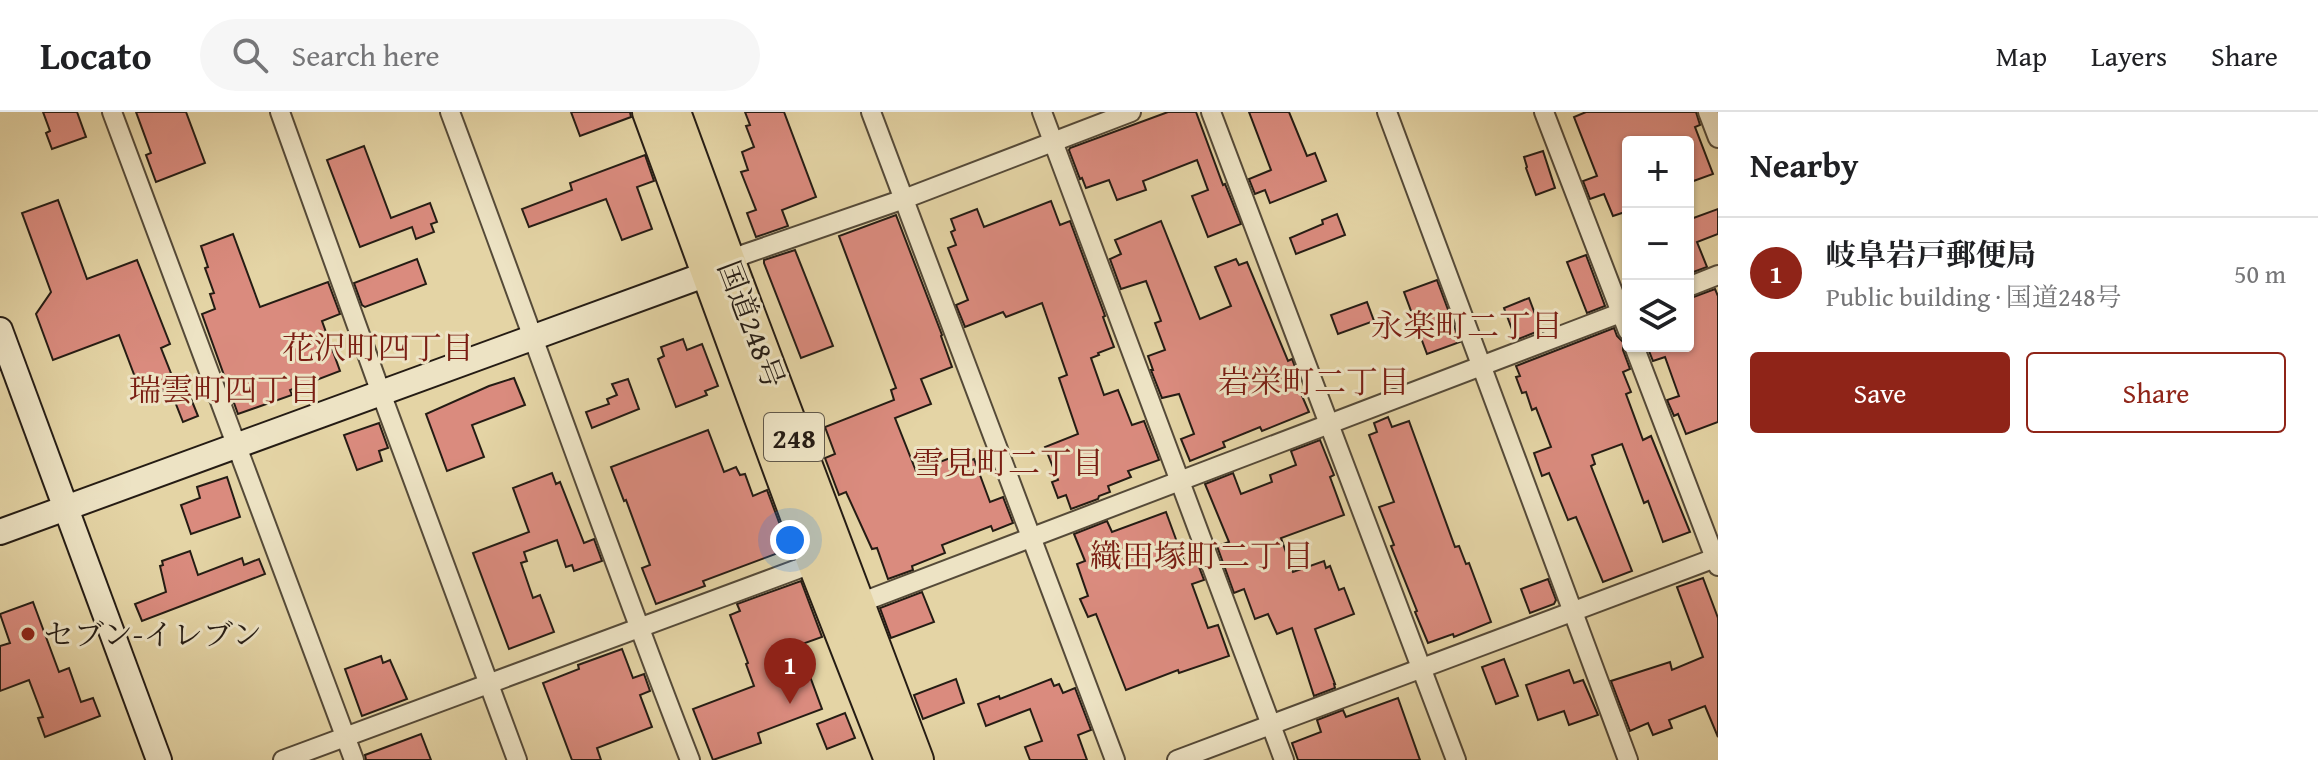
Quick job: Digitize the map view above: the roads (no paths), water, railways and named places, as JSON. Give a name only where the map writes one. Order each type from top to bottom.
[{"type":"highway","name":"国道248号","points":[[649,112],[718,268],[857,604],[917,760]]},
{"type":"highway","name":"国道248号","points":[[674,112],[718,268],[814,563],[891,760]]},
{"type":"street","points":[[112,112],[354,760]]},
{"type":"street","points":[[280,112],[517,760]]},
{"type":"street","points":[[450,112],[690,760]]},
{"type":"street","points":[[871,112],[1115,760]]},
{"type":"street","points":[[1042,112],[1284,760]]},
{"type":"street","points":[[0,532],[535,337],[718,268],[745,254],[904,199],[1131,112]]},
{"type":"street","points":[[1211,112],[1456,760]]},
{"type":"street","points":[[1387,112],[1628,760]]},
{"type":"street","points":[[1544,112],[1622,306]]},
{"type":"street","points":[[1708,112],[1718,138]]},
{"type":"street","points":[[1694,285],[1718,275]]},
{"type":"street","points":[[857,604],[1622,312]]},
{"type":"street","points":[[0,330],[159,760]]},
{"type":"street","points":[[1177,760],[1717,560],[1636,352]]},
{"type":"street","points":[[283,760],[814,563]]},
{"type":"place","name":"セブン-イレブン","points":[[28,634]]},
{"type":"place","name":"岐阜岩戸郵便局","points":[[790,704]]},
{"type":"district","name":"永楽町二丁目","points":[[1467,325]]},
{"type":"district","name":"花沢町四丁目","points":[[378,347]]},
{"type":"district","name":"岩栄町二丁目","points":[[1314,381]]},
{"type":"district","name":"瑞雲町四丁目","points":[[225,389]]},
{"type":"district","name":"雪見町二丁目","points":[[1008,462]]},
{"type":"district","name":"織田塚町二丁目","points":[[1202,555]]}]
